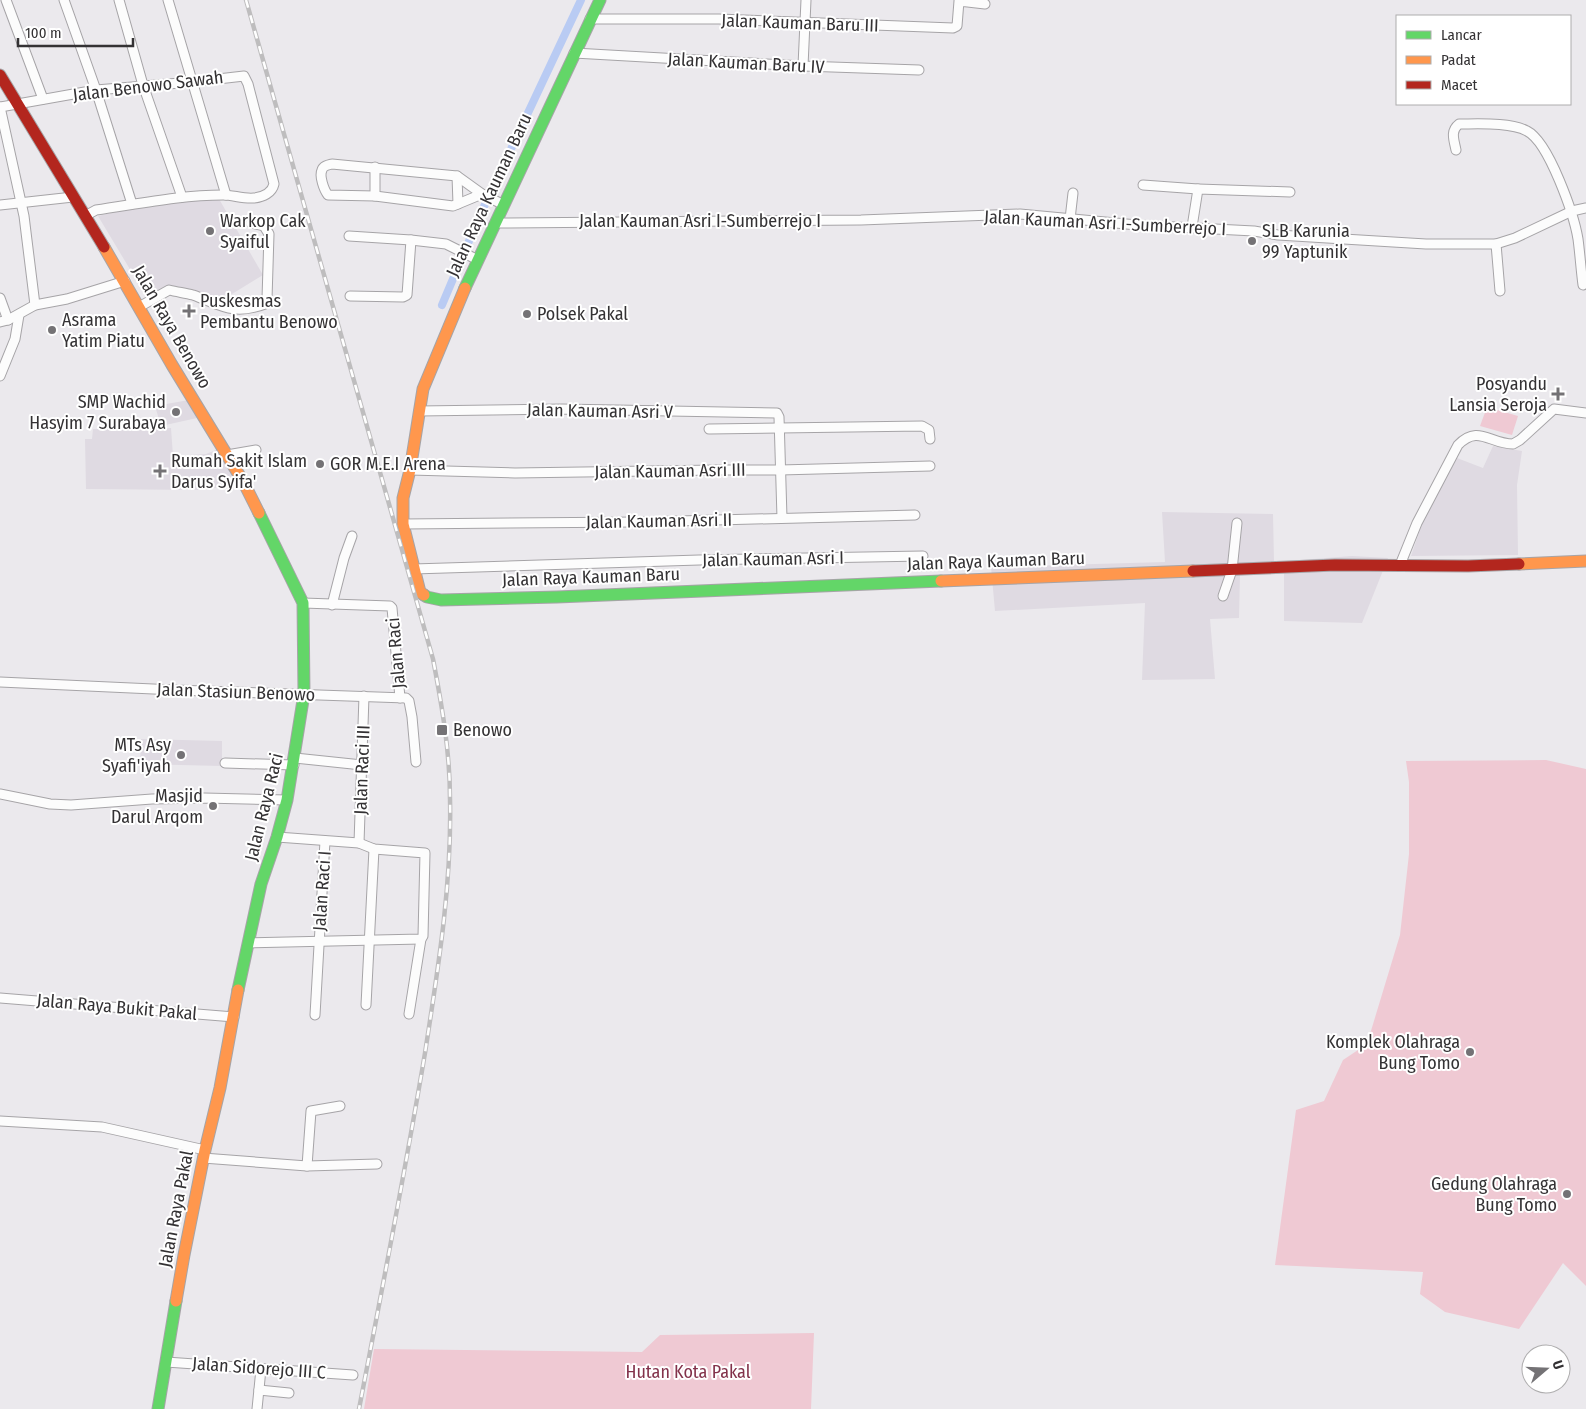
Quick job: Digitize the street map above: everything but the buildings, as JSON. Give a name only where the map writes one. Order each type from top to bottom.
[{"type":"street","points":[[6,0],[43,99]]},
{"type":"street","points":[[64,0],[96,90],[132,204]]},
{"type":"street","points":[[119,0],[143,86],[182,197]]},
{"type":"street","points":[[85,216],[96,210],[132,204],[182,197],[226,195],[168,0]]},
{"type":"street","name":"Jalan Raya Kauman Baru","points":[[600,0],[495,223],[475,259],[423,389],[410,470],[403,498],[403,524],[420,592],[427,597],[441,600],[557,597],[1335,565],[1468,566],[1586,561]]},
{"type":"street","points":[[803,66],[806,0]]},
{"type":"street","name":"Jalan Kauman Baru III","points":[[590,20],[719,19],[804,24],[953,28],[957,26],[956,0],[986,4]]},
{"type":"street","name":"Jalan Kauman Baru IV","points":[[574,53],[803,66],[919,70]]},
{"type":"street","name":"Jalan Raya Benowo","points":[[0,75],[125,281],[172,365],[249,492],[303,602]]},
{"type":"street","name":"Jalan Benowo Sawah","points":[[0,107],[96,90],[244,76],[248,84],[274,184],[270,193],[256,198],[236,198],[226,195]]},
{"type":"street","points":[[0,107],[21,202],[35,305]]},
{"type":"street","points":[[1456,150],[1453,133],[1455,127],[1459,124],[1516,126],[1533,135],[1548,156],[1572,212],[1578,239],[1583,285]]},
{"type":"street","points":[[482,194],[453,206],[375,196],[328,194],[324,190],[321,171],[332,164],[458,176],[482,194],[504,204]]},
{"type":"street","points":[[375,167],[375,196]]},
{"type":"street","points":[[458,176],[458,204]]},
{"type":"street","points":[[1143,185],[1290,192]]},
{"type":"street","points":[[1192,228],[1198,189]]},
{"type":"street","points":[[1070,219],[1073,193]]},
{"type":"street","points":[[0,205],[73,197]]},
{"type":"street","name":"Jalan Kauman Asri I-Sumberrejo I","points":[[495,223],[861,220],[1020,214],[1137,225],[1254,231],[1278,235],[1416,243],[1496,244],[1516,238],[1572,212],[1586,208]]},
{"type":"street","points":[[139,307],[169,290],[192,295],[235,310],[264,304],[267,299],[269,234],[264,226],[252,223]]},
{"type":"street","points":[[349,236],[446,244],[475,259]]},
{"type":"street","points":[[350,296],[403,297],[407,295],[411,240]]},
{"type":"street","points":[[1496,244],[1500,291]]},
{"type":"street","points":[[0,298],[4,321],[19,315],[35,305],[67,299],[125,281]]},
{"type":"street","points":[[0,376],[15,339],[19,315]]},
{"type":"street","name":"Jalan Kauman Asri V","points":[[419,411],[562,409],[776,414],[779,417],[779,428]]},
{"type":"street","points":[[1400,565],[1417,523],[1458,445],[1464,438],[1475,434],[1513,444],[1520,440],[1554,409],[1586,413]]},
{"type":"street","points":[[709,429],[922,426],[929,430],[930,439]]},
{"type":"street","points":[[779,428],[782,518]]},
{"type":"street","points":[[227,455],[256,450]]},
{"type":"street","name":"Jalan Kauman Asri III","points":[[410,470],[515,473],[930,466]]},
{"type":"street","name":"Jalan Kauman Asri II","points":[[403,524],[915,515]]},
{"type":"street","points":[[1223,596],[1232,570],[1237,523]]},
{"type":"street","points":[[332,604],[352,536]]},
{"type":"street","name":"Jalan Kauman Asri I","points":[[413,569],[689,560],[923,556]]},
{"type":"street","name":"Jalan Raci","points":[[303,602],[388,605],[392,608],[400,698]]},
{"type":"street","name":"Jalan Raya Raci","points":[[234,1017],[261,884],[277,837],[287,800],[294,762],[304,694],[303,602]]},
{"type":"street","name":"Jalan Stasiun Benowo","points":[[0,682],[400,698]]},
{"type":"street","name":"Jalan Raci III","points":[[359,843],[364,696]]},
{"type":"street","points":[[400,698],[406,698],[409,701],[416,762]]},
{"type":"street","points":[[226,762],[362,765]]},
{"type":"street","points":[[0,794],[35,802],[71,805],[152,799],[287,800]]},
{"type":"street","name":"Jalan Raci I","points":[[248,943],[421,939],[423,936],[426,854],[374,850],[359,843],[277,837]]},
{"type":"street","name":"Jalan Raci I","points":[[315,1015],[326,841]]},
{"type":"street","points":[[366,1005],[374,850]]},
{"type":"street","points":[[409,1014],[421,939]]},
{"type":"street","name":"Jalan Raya Bukit Pakal","points":[[0,998],[234,1017]]},
{"type":"street","name":"Jalan Raya Pakal","points":[[158,1409],[184,1255],[234,1017]]},
{"type":"street","points":[[307,1166],[311,1110],[340,1106]]},
{"type":"street","points":[[0,1121],[102,1127],[204,1154],[307,1166],[377,1164]]},
{"type":"street","name":"Jalan Sidorejo III C","points":[[166,1362],[353,1375]]},
{"type":"street","points":[[256,1409],[261,1368]]},
{"type":"street","points":[[259,1390],[289,1393]]},
{"type":"shaded area","points":[[219,199],[263,275],[219,302],[168,289],[146,296],[98,216],[153,203]]},
{"type":"shaded area","name":"SMP Wachid Hasyim 7 Surabaya","points":[[189,400],[197,418],[161,426],[155,406]]},
{"type":"shaded area","name":"Rumah Sakit Islam Darus Syifa'","points":[[171,428],[173,456],[206,454],[221,448],[241,485],[199,490],[86,489],[85,439],[92,439],[93,429]]},
{"type":"shaded area","points":[[1493,446],[1522,451],[1517,485],[1518,555],[1411,556],[1425,515],[1457,458],[1483,468]]},
{"type":"shaded area","points":[[1162,512],[1273,514],[1274,562],[1352,556],[1388,558],[1362,623],[1284,621],[1284,572],[1240,575],[1239,618],[1210,619],[1215,679],[1142,680],[1145,603],[995,611],[991,567],[1165,562]]},
{"type":"shaded area","name":"MTs Asy Syafi'iyah","points":[[141,739],[222,741],[222,766],[140,764]]},
{"type":"green space","points":[[1487,407],[1518,416],[1512,435],[1480,426]]},
{"type":"green space","name":"Komplek Olahraga Bung Tomo","points":[[1546,760],[1586,769],[1586,1286],[1563,1263],[1519,1329],[1445,1312],[1420,1294],[1423,1272],[1275,1265],[1296,1110],[1324,1101],[1343,1060],[1367,1044],[1400,935],[1409,854],[1409,782],[1406,761]]},
{"type":"green space","name":"Hutan Kota Pakal","points":[[814,1333],[811,1409],[364,1409],[374,1349],[642,1352],[660,1335]]},
{"type":"waterway","points":[[442,305],[480,215],[581,0]]},
{"type":"railway","points":[[246,0],[433,659],[449,764],[449,863],[439,958],[425,1053],[359,1409]]},
{"type":"traffic: fast","points":[[465,288],[600,0]]},
{"type":"traffic: fast","points":[[238,990],[261,884],[287,800],[304,694],[303,603],[259,513]]},
{"type":"traffic: fast","points":[[424,595],[441,600],[557,597],[941,581]]},
{"type":"traffic: fast","points":[[158,1409],[176,1301]]},
{"type":"traffic: slow","points":[[104,247],[172,365],[244,483],[259,513]]},
{"type":"traffic: slow","points":[[424,595],[420,592],[403,524],[403,498],[410,470],[423,389],[465,288]]},
{"type":"traffic: slow","points":[[1519,564],[1586,561]]},
{"type":"traffic: slow","points":[[941,581],[1193,571]]},
{"type":"traffic: slow","points":[[176,1301],[205,1150],[220,1088],[238,990]]},
{"type":"traffic: jam","points":[[0,75],[104,247]]},
{"type":"traffic: jam","points":[[1193,571],[1335,565],[1468,566],[1519,564]]},
{"type":"place","name":"Warkop Cak Syaiful","points":[[210,231]]},
{"type":"place","name":"SLB Karunia 99 Yaptunik","points":[[1252,241]]},
{"type":"place","name":"Puskesmas Pembantu Benowo","points":[[189,311]]},
{"type":"place","name":"Polsek Pakal","points":[[527,314]]},
{"type":"place","name":"Asrama Yatim Piatu","points":[[52,330]]},
{"type":"place","name":"Posyandu Lansia Seroja","points":[[1558,394]]},
{"type":"place","name":"SMP Wachid Hasyim 7 Surabaya","points":[[176,412]]},
{"type":"place","name":"GOR M.E.I Arena","points":[[320,464]]},
{"type":"place","name":"Rumah Sakit Islam Darus Syifa'","points":[[160,471]]},
{"type":"place","name":"Benowo","points":[[442,730]]},
{"type":"place","name":"MTs Asy Syafi'iyah","points":[[181,755]]},
{"type":"place","name":"Masjid Darul Arqom","points":[[213,806]]},
{"type":"place","name":"Komplek Olahraga Bung Tomo","points":[[1470,1052]]},
{"type":"place","name":"Gedung Olahraga Bung Tomo","points":[[1567,1194]]}]
